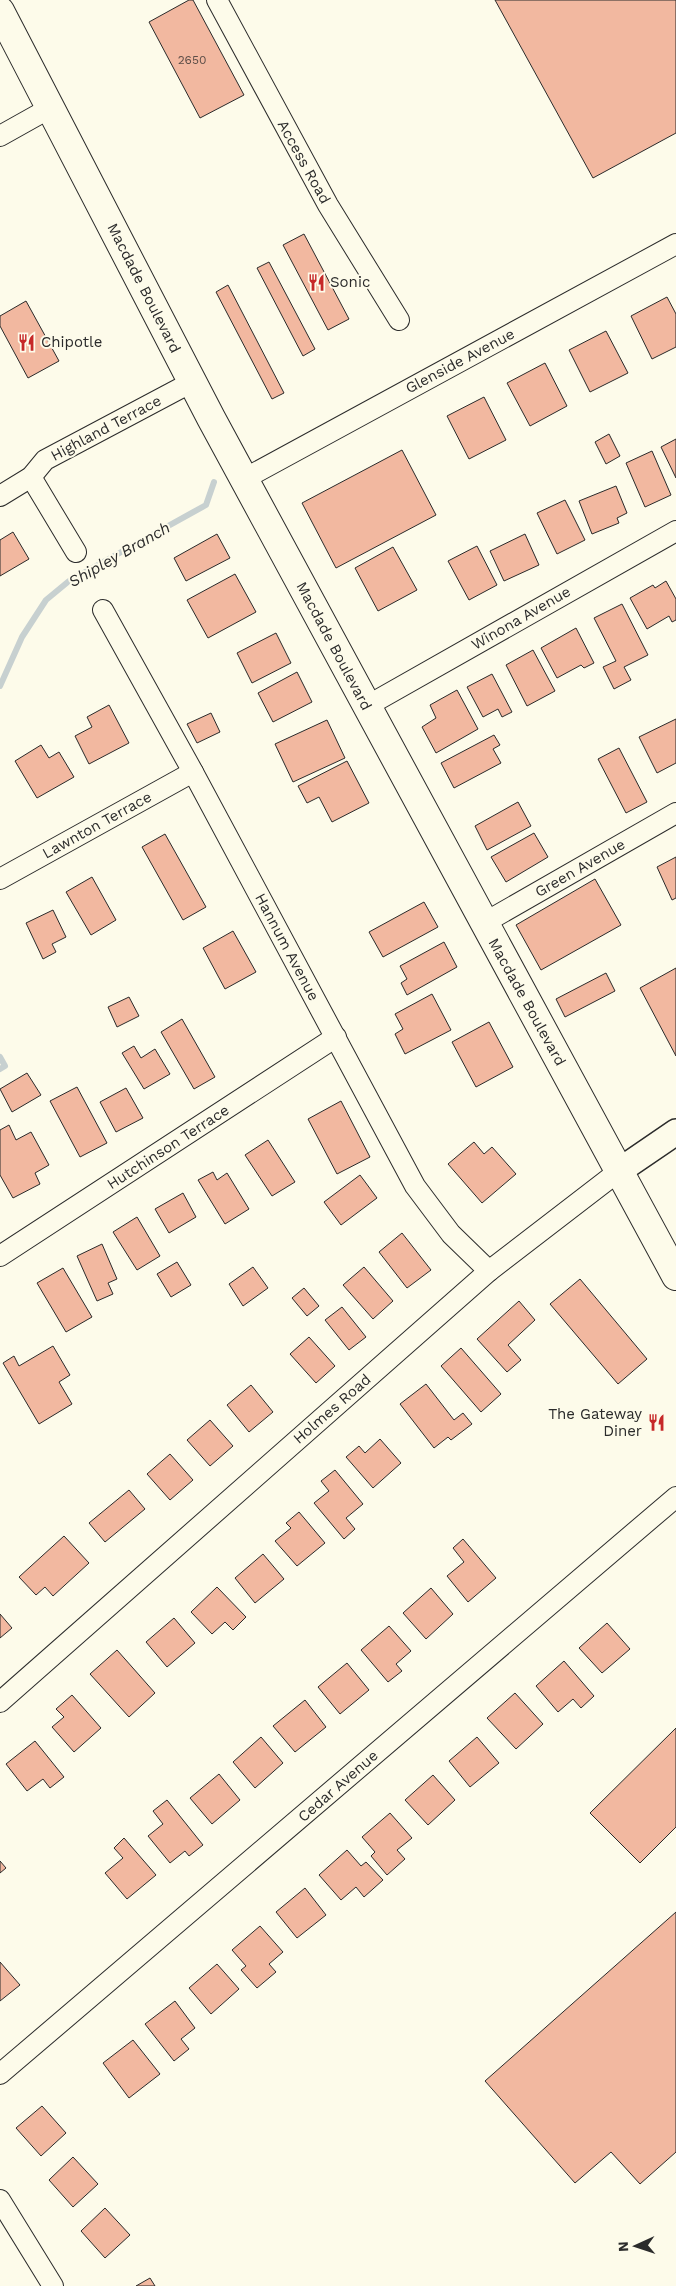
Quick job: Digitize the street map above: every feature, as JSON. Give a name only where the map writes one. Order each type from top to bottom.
[{"type":"main road","name":"Macdade Boulevard","points":[[0,11],[192,382],[676,1276]]},
{"type":"street","name":"Access Road","points":[[217,0],[328,205],[399,320]]},
{"type":"street","points":[[0,136],[50,108]]},
{"type":"street","name":"Glenside Avenue","points":[[244,479],[676,244]]},
{"type":"street","name":"Highland Terrace","points":[[0,496],[31,477],[45,460],[192,382]]},
{"type":"street","points":[[31,477],[76,552]]},
{"type":"street","name":"Winona Avenue","points":[[367,706],[676,531]]},
{"type":"street","name":"Hannum Avenue","points":[[104,610],[415,1186],[452,1234],[489,1271]]},
{"type":"street","name":"Lawnton Terrace","points":[[0,879],[193,772]]},
{"type":"street","name":"Green Avenue","points":[[484,923],[676,813]]},
{"type":"street","name":"Hutchinson Terrace","points":[[0,1256],[336,1037]]},
{"type":"street","name":"Holmes Road","points":[[0,1702],[489,1271],[619,1171],[676,1132]]},
{"type":"street","name":"Cedar Avenue","points":[[0,2074],[676,1497]]},
{"type":"street","points":[[0,2200],[53,2286]]},
{"type":"building","points":[[189,0],[193,0],[244,95],[200,118],[149,22]]},
{"type":"building","points":[[495,0],[676,0],[676,133],[593,178]]},
{"type":"building","name":"Sonic","points":[[304,234],[349,319],[328,330],[283,245]]},
{"type":"building","points":[[269,262],[315,349],[303,356],[257,268]]},
{"type":"building","points":[[228,285],[284,393],[272,399],[216,292]]},
{"type":"building","points":[[667,297],[676,314],[676,347],[652,359],[631,316]]},
{"type":"building","points":[[26,301],[59,361],[28,378],[0,326],[0,316]]},
{"type":"building","points":[[606,331],[628,373],[590,392],[569,350]]},
{"type":"building","points":[[545,363],[567,406],[530,426],[507,383]]},
{"type":"building","points":[[484,397],[506,440],[469,459],[447,416]]},
{"type":"building","points":[[609,434],[620,456],[606,464],[595,442]]},
{"type":"building","points":[[676,439],[676,478],[661,447]]},
{"type":"building","points":[[402,450],[436,515],[336,568],[302,503]]},
{"type":"building","points":[[652,451],[671,495],[645,507],[626,463]]},
{"type":"building","points":[[616,486],[627,513],[617,518],[619,523],[592,534],[579,501]]},
{"type":"building","points":[[565,500],[585,540],[557,554],[537,513]]},
{"type":"building","points":[[13,532],[29,559],[0,576],[0,540]]},
{"type":"building","points":[[217,534],[230,558],[186,581],[174,558]]},
{"type":"building","points":[[525,534],[539,565],[504,581],[490,551]]},
{"type":"building","points":[[477,546],[497,585],[469,600],[448,561]]},
{"type":"building","points":[[393,547],[417,590],[378,611],[355,568]]},
{"type":"building","points":[[235,574],[256,612],[208,638],[187,600]]},
{"type":"building","points":[[666,581],[676,599],[676,620],[672,622],[669,616],[647,629],[630,598],[653,585],[655,588]]},
{"type":"building","points":[[622,604],[648,655],[624,667],[631,680],[614,689],[603,667],[616,661],[594,618]]},
{"type":"building","points":[[576,628],[594,663],[584,668],[581,665],[557,678],[541,648]]},
{"type":"building","points":[[276,633],[291,663],[252,683],[237,653]]},
{"type":"building","points":[[533,650],[555,691],[527,706],[506,665]]},
{"type":"building","points":[[297,672],[312,702],[273,722],[258,693]]},
{"type":"building","points":[[492,674],[512,712],[502,717],[498,709],[483,717],[467,687]]},
{"type":"building","points":[[457,690],[478,729],[436,753],[422,727],[436,718],[430,705]]},
{"type":"building","points":[[109,705],[129,743],[89,764],[75,736],[92,727],[87,717]]},
{"type":"building","points":[[211,713],[220,732],[197,743],[187,724]]},
{"type":"building","points":[[676,719],[676,763],[657,773],[639,737]]},
{"type":"building","points":[[327,720],[345,758],[293,782],[275,744]]},
{"type":"building","points":[[494,735],[500,745],[493,749],[501,763],[454,788],[441,763]]},
{"type":"building","points":[[41,745],[49,758],[59,752],[74,777],[37,798],[15,761]]},
{"type":"building","points":[[619,748],[647,802],[626,813],[598,759]]},
{"type":"building","points":[[347,761],[369,803],[332,822],[319,797],[307,803],[298,786]]},
{"type":"building","points":[[518,802],[531,826],[487,850],[475,826]]},
{"type":"building","points":[[534,833],[548,857],[506,882],[491,857]]},
{"type":"building","points":[[165,834],[206,907],[183,920],[142,847]]},
{"type":"building","points":[[676,857],[676,898],[672,900],[657,867]]},
{"type":"building","points":[[92,877],[116,920],[91,935],[66,892]]},
{"type":"building","points":[[595,879],[621,925],[541,970],[516,925]]},
{"type":"building","points":[[424,902],[438,927],[383,957],[369,932]]},
{"type":"building","points":[[53,910],[66,937],[52,944],[56,952],[43,959],[26,923]]},
{"type":"building","points":[[233,931],[256,972],[225,989],[203,948]]},
{"type":"building","points":[[444,942],[457,967],[407,995],[401,983],[407,979],[400,966]]},
{"type":"building","points":[[676,968],[676,1056],[640,988]]},
{"type":"building","points":[[606,973],[615,991],[565,1017],[556,999]]},
{"type":"building","points":[[432,994],[451,1030],[405,1054],[395,1034],[403,1029],[395,1014]]},
{"type":"building","points":[[129,997],[139,1016],[117,1027],[108,1007]]},
{"type":"building","points":[[182,1019],[215,1077],[194,1089],[161,1032]]},
{"type":"building","points":[[489,1022],[513,1067],[476,1087],[452,1042]]},
{"type":"building","points":[[134,1046],[141,1058],[155,1049],[170,1074],[144,1089],[122,1053]]},
{"type":"building","points":[[27,1073],[41,1095],[12,1112],[0,1089]]},
{"type":"building","points":[[77,1087],[107,1143],[80,1157],[50,1101]]},
{"type":"building","points":[[126,1088],[143,1118],[116,1132],[100,1102]]},
{"type":"building","points":[[341,1101],[370,1157],[337,1174],[308,1119]]},
{"type":"building","points":[[9,1125],[16,1140],[31,1132],[49,1165],[35,1173],[40,1184],[13,1198],[0,1175],[0,1130]]},
{"type":"building","points":[[268,1140],[295,1182],[272,1196],[245,1155]]},
{"type":"building","points":[[474,1142],[484,1154],[492,1147],[516,1174],[482,1203],[448,1164]]},
{"type":"building","points":[[213,1172],[217,1180],[227,1173],[249,1209],[225,1224],[198,1180]]},
{"type":"building","points":[[360,1175],[377,1198],[341,1225],[324,1202]]},
{"type":"building","points":[[183,1193],[196,1217],[169,1233],[155,1209]]},
{"type":"building","points":[[137,1217],[160,1256],[137,1270],[113,1232]]},
{"type":"building","points":[[402,1233],[431,1270],[407,1288],[379,1252]]},
{"type":"building","points":[[102,1244],[117,1279],[108,1283],[113,1294],[97,1301],[77,1256]]},
{"type":"building","points":[[177,1262],[191,1285],[171,1297],[157,1274]]},
{"type":"building","points":[[253,1267],[268,1288],[243,1306],[229,1284]]},
{"type":"building","points":[[364,1267],[393,1301],[373,1319],[343,1285]]},
{"type":"building","points":[[63,1268],[92,1317],[66,1332],[37,1283]]},
{"type":"building","points":[[580,1279],[647,1359],[618,1384],[550,1304]]},
{"type":"building","points":[[304,1288],[319,1306],[307,1316],[292,1298]]},
{"type":"building","points":[[519,1301],[535,1320],[508,1345],[521,1360],[507,1372],[477,1339]]},
{"type":"building","points":[[342,1307],[366,1337],[349,1350],[325,1320]]},
{"type":"building","points":[[309,1337],[335,1366],[316,1383],[290,1354]]},
{"type":"building","points":[[53,1346],[70,1375],[59,1382],[72,1404],[39,1424],[3,1363],[14,1356],[19,1366]]},
{"type":"building","points":[[461,1348],[501,1394],[481,1412],[441,1366]]},
{"type":"building","points":[[426,1384],[454,1420],[463,1413],[472,1424],[451,1440],[448,1437],[434,1448],[400,1404]]},
{"type":"building","points":[[251,1385],[273,1412],[249,1432],[227,1405]]},
{"type":"building","points":[[210,1420],[233,1446],[210,1466],[187,1440]]},
{"type":"building","points":[[380,1439],[401,1463],[373,1488],[346,1457],[359,1446],[365,1453]]},
{"type":"building","points":[[170,1454],[193,1480],[170,1500],[147,1474]]},
{"type":"building","points":[[335,1470],[363,1504],[346,1518],[355,1529],[344,1539],[314,1503],[329,1491],[321,1481]]},
{"type":"building","points":[[129,1490],[145,1509],[105,1542],[89,1523]]},
{"type":"building","points":[[299,1512],[325,1543],[297,1566],[275,1541],[291,1528],[286,1523]]},
{"type":"building","points":[[64,1536],[89,1563],[53,1596],[45,1587],[36,1595],[19,1577]]},
{"type":"building","points":[[463,1539],[496,1578],[468,1602],[447,1576],[464,1562],[453,1548]]},
{"type":"building","points":[[263,1554],[284,1579],[255,1603],[235,1578]]},
{"type":"building","points":[[217,1587],[246,1617],[233,1630],[225,1622],[212,1634],[191,1612]]},
{"type":"building","points":[[431,1588],[453,1614],[426,1639],[403,1613]]},
{"type":"building","points":[[0,1614],[12,1628],[0,1638]]},
{"type":"building","points":[[174,1618],[195,1643],[167,1667],[146,1642]]},
{"type":"building","points":[[607,1623],[630,1649],[602,1673],[579,1648]]},
{"type":"building","points":[[389,1626],[411,1651],[396,1664],[402,1671],[388,1682],[361,1650]]},
{"type":"building","points":[[117,1650],[155,1693],[129,1717],[90,1674]]},
{"type":"building","points":[[564,1661],[594,1696],[581,1708],[573,1699],[558,1712],[536,1686]]},
{"type":"building","points":[[347,1663],[369,1690],[340,1714],[318,1687]]},
{"type":"building","points":[[515,1693],[543,1724],[516,1749],[487,1718]]},
{"type":"building","points":[[72,1695],[101,1728],[74,1752],[52,1727],[64,1717],[56,1709]]},
{"type":"building","points":[[305,1700],[326,1727],[295,1752],[273,1726]]},
{"type":"building","points":[[676,1728],[676,1827],[640,1863],[590,1813]]},
{"type":"building","points":[[261,1737],[283,1763],[255,1788],[233,1762]]},
{"type":"building","points":[[477,1737],[499,1763],[470,1787],[449,1761]]},
{"type":"building","points":[[35,1741],[64,1777],[50,1788],[43,1779],[27,1791],[6,1764]]},
{"type":"building","points":[[219,1774],[240,1800],[212,1824],[190,1798]]},
{"type":"building","points":[[433,1775],[455,1800],[428,1825],[405,1800]]},
{"type":"building","points":[[167,1800],[203,1845],[189,1856],[185,1851],[170,1863],[148,1836],[163,1824],[153,1811]]},
{"type":"building","points":[[390,1813],[412,1838],[397,1850],[405,1859],[387,1875],[371,1856],[375,1852],[362,1837]]},
{"type":"building","points":[[124,1838],[156,1875],[127,1899],[105,1873],[123,1858],[114,1848]]},
{"type":"building","points":[[347,1850],[361,1866],[366,1862],[383,1880],[364,1897],[356,1887],[341,1900],[319,1875]]},
{"type":"building","points":[[0,1861],[6,1868],[0,1873]]},
{"type":"building","points":[[305,1888],[326,1915],[297,1938],[276,1912]]},
{"type":"building","points":[[676,1912],[676,2152],[640,2184],[611,2152],[575,2183],[485,2081]]},
{"type":"building","points":[[260,1926],[283,1952],[269,1964],[276,1972],[257,1988],[241,1970],[246,1966],[232,1950]]},
{"type":"building","points":[[0,1962],[20,1985],[0,2001]]},
{"type":"building","points":[[217,1964],[239,1989],[211,2014],[189,1988]]},
{"type":"building","points":[[175,2001],[195,2028],[181,2039],[189,2049],[174,2061],[145,2024]]},
{"type":"building","points":[[133,2040],[160,2074],[129,2098],[103,2063]]},
{"type":"building","points":[[42,2106],[66,2133],[41,2156],[16,2128]]},
{"type":"building","points":[[73,2157],[98,2184],[73,2207],[49,2180]]},
{"type":"building","points":[[105,2208],[130,2235],[105,2258],[81,2231]]},
{"type":"building","points":[[150,2278],[155,2286],[136,2286]]},
{"type":"waterway","name":"Shipley Branch","points":[[0,686],[22,637],[46,600],[69,581],[206,505],[214,482]]},
{"type":"waterway","name":"Shipley Branch","points":[[0,1057],[5,1066],[0,1069]]},
{"type":"place","name":"Sonic","points":[[316,282]]},
{"type":"place","name":"Chipotle","points":[[27,342]]},
{"type":"place","name":"The Gateway Diner","points":[[656,1423]]}]
